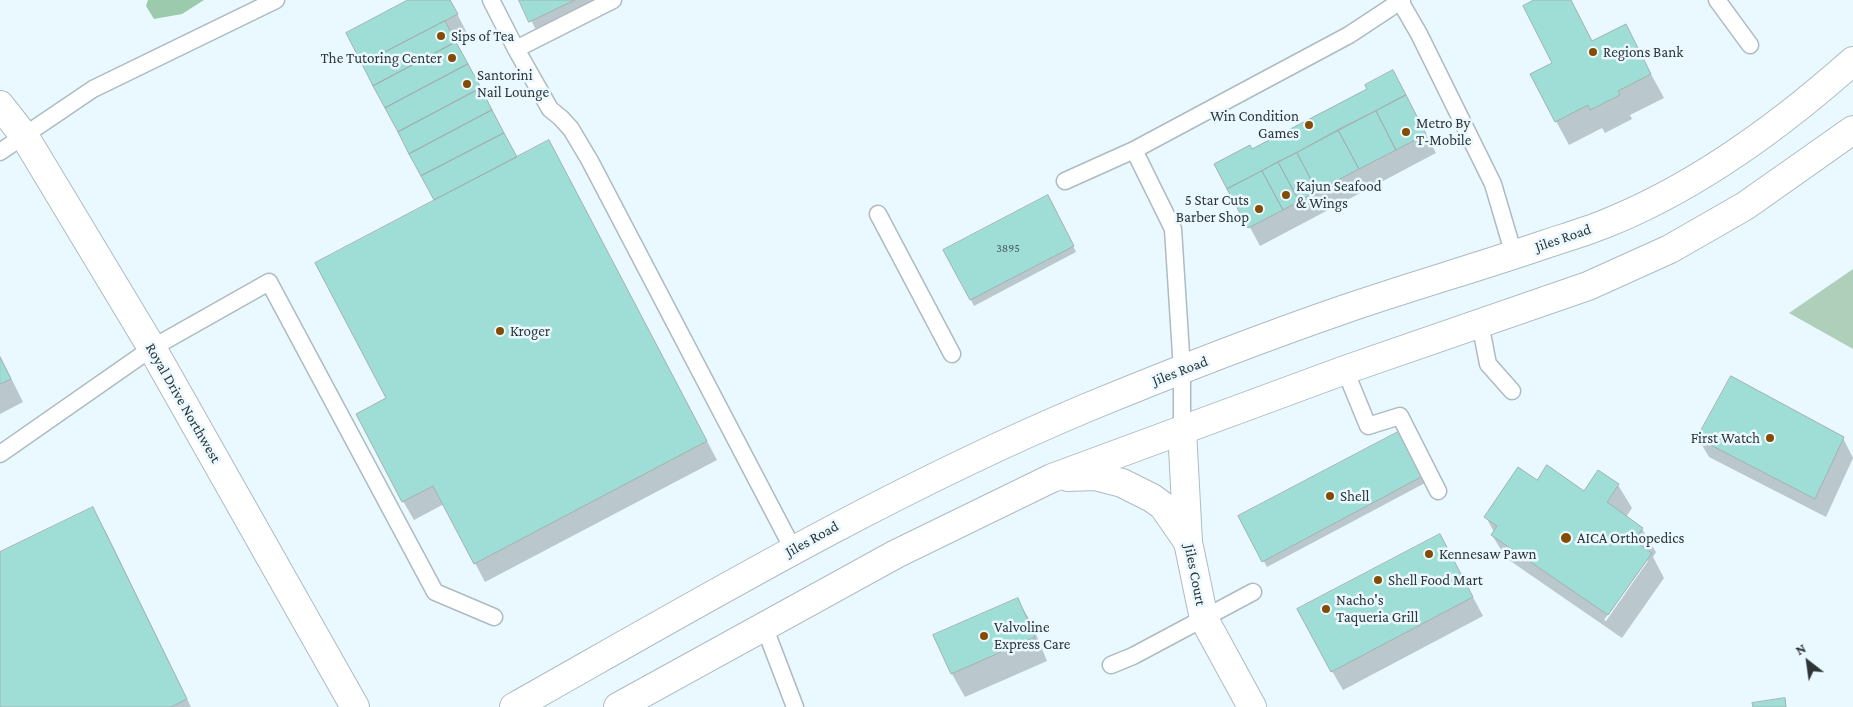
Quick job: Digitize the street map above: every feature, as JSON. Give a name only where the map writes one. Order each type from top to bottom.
[{"type":"street","name":"Jiles Road","points":[[514,707],[793,549],[918,484],[979,456],[1085,409],[1182,370],[1341,310],[1604,224],[1654,201],[1694,178],[1771,128],[1853,62]]},
{"type":"street","name":"Royal Drive Northwest","points":[[0,105],[25,137],[152,348],[355,707]]},
{"type":"street","points":[[618,707],[896,554],[1052,478],[1344,370],[1588,286],[1670,249],[1745,206],[1853,130]]},
{"type":"street","name":"Jiles Court","points":[[1182,430],[1188,542],[1204,619],[1252,707]]},
{"type":"street","points":[[1052,478],[1095,476],[1122,483],[1152,498],[1163,506],[1188,542]]},
{"type":"lane","points":[[0,152],[25,137],[93,89],[276,0]]},
{"type":"lane","points":[[491,0],[550,109],[571,129],[590,161],[793,549]]},
{"type":"lane","points":[[516,49],[613,0]]},
{"type":"lane","points":[[1717,0],[1750,45]]},
{"type":"lane","points":[[1065,181],[1134,150],[1349,35],[1401,1],[1493,184],[1514,255]]},
{"type":"lane","points":[[1134,150],[1173,229],[1182,370],[1182,430]]},
{"type":"lane","points":[[878,214],[952,354]]},
{"type":"lane","points":[[0,454],[152,348],[269,282],[435,592],[494,617]]},
{"type":"lane","points":[[1480,323],[1488,364],[1512,391]]},
{"type":"lane","points":[[1344,370],[1368,426],[1400,416],[1438,491]]},
{"type":"lane","points":[[1111,665],[1133,656],[1253,592]]},
{"type":"lane","points":[[764,626],[791,706]]},
{"type":"green space","points":[[148,0],[204,0],[182,14],[154,19],[146,6]]},
{"type":"green space","points":[[1853,269],[1853,349],[1789,313]]},
{"type":"building","points":[[408,0],[450,0],[458,14],[362,64],[346,33]]},
{"type":"building","points":[[519,0],[575,0],[529,22]]},
{"type":"building","name":"Regions Bank","points":[[1534,0],[1571,0],[1592,41],[1626,24],[1651,74],[1618,91],[1620,95],[1590,110],[1588,105],[1555,122],[1530,74],[1552,63],[1523,6]]},
{"type":"building","points":[[445,21],[456,42],[373,86],[362,64]]},
{"type":"building","points":[[456,42],[468,64],[385,108],[373,86]]},
{"type":"building","points":[[468,64],[481,88],[398,132],[385,108]]},
{"type":"building","points":[[1393,70],[1406,95],[1227,189],[1214,164],[1250,145],[1252,149],[1367,89],[1365,85]]},
{"type":"building","points":[[481,88],[492,110],[409,154],[398,132]]},
{"type":"building","points":[[1406,95],[1426,134],[1396,150],[1376,111]]},
{"type":"building","points":[[492,110],[504,133],[421,176],[409,154]]},
{"type":"building","points":[[1376,111],[1396,150],[1359,169],[1338,130]]},
{"type":"building","points":[[1338,130],[1359,169],[1317,191],[1297,153]]},
{"type":"building","points":[[504,133],[517,157],[434,200],[421,176]]},
{"type":"building","name":"Kroger","points":[[549,140],[707,441],[474,564],[433,486],[402,502],[356,414],[386,398],[315,263]]},
{"type":"building","points":[[1297,153],[1317,191],[1299,201],[1278,162]]},
{"type":"building","points":[[1278,162],[1299,201],[1283,210],[1262,171]]},
{"type":"building","points":[[1262,171],[1283,210],[1248,228],[1227,189]]},
{"type":"building","points":[[1048,195],[1074,246],[970,300],[943,250]]},
{"type":"building","points":[[0,357],[11,379],[0,384]]},
{"type":"building","name":"First Watch","points":[[1731,376],[1844,437],[1815,499],[1697,438]]},
{"type":"building","name":"Shell","points":[[1398,432],[1423,476],[1262,562],[1238,516]]},
{"type":"building","name":"AICA Orthopedics","points":[[1547,465],[1584,491],[1598,470],[1619,484],[1607,502],[1643,528],[1634,541],[1652,553],[1608,615],[1491,535],[1497,526],[1484,517],[1518,467],[1537,480]]},
{"type":"building","points":[[93,507],[187,699],[171,707],[0,707],[0,552]]},
{"type":"building","points":[[1440,534],[1473,597],[1331,672],[1297,609]]},
{"type":"building","name":"Valvoline Express Care","points":[[1018,598],[1035,637],[951,674],[933,635]]},
{"type":"building","points":[[1785,698],[1786,707],[1753,707],[1752,703]]},
{"type":"place","name":"Sips of Tea","points":[[441,36]]},
{"type":"place","name":"Regions Bank","points":[[1593,52]]},
{"type":"place","name":"The Tutoring Center","points":[[452,58]]},
{"type":"place","name":"Santorini Nail Lounge","points":[[467,84]]},
{"type":"place","name":"Win Condition Games","points":[[1309,125]]},
{"type":"place","name":"Metro By T-Mobile","points":[[1406,132]]},
{"type":"place","name":"Kajun Seafood & Wings","points":[[1286,195]]},
{"type":"place","name":"5 Star Cuts Barber Shop","points":[[1259,209]]},
{"type":"place","name":"Kroger","points":[[500,331]]},
{"type":"place","name":"First Watch","points":[[1770,438]]},
{"type":"place","name":"Shell","points":[[1330,496]]},
{"type":"place","name":"AICA Orthopedics","points":[[1566,538]]},
{"type":"place","name":"Kennesaw Pawn","points":[[1429,554]]},
{"type":"place","name":"Shell Food Mart","points":[[1378,580]]},
{"type":"place","name":"Nacho's Taqueria Grill","points":[[1326,609]]},
{"type":"place","name":"Valvoline Express Care","points":[[984,636]]}]
